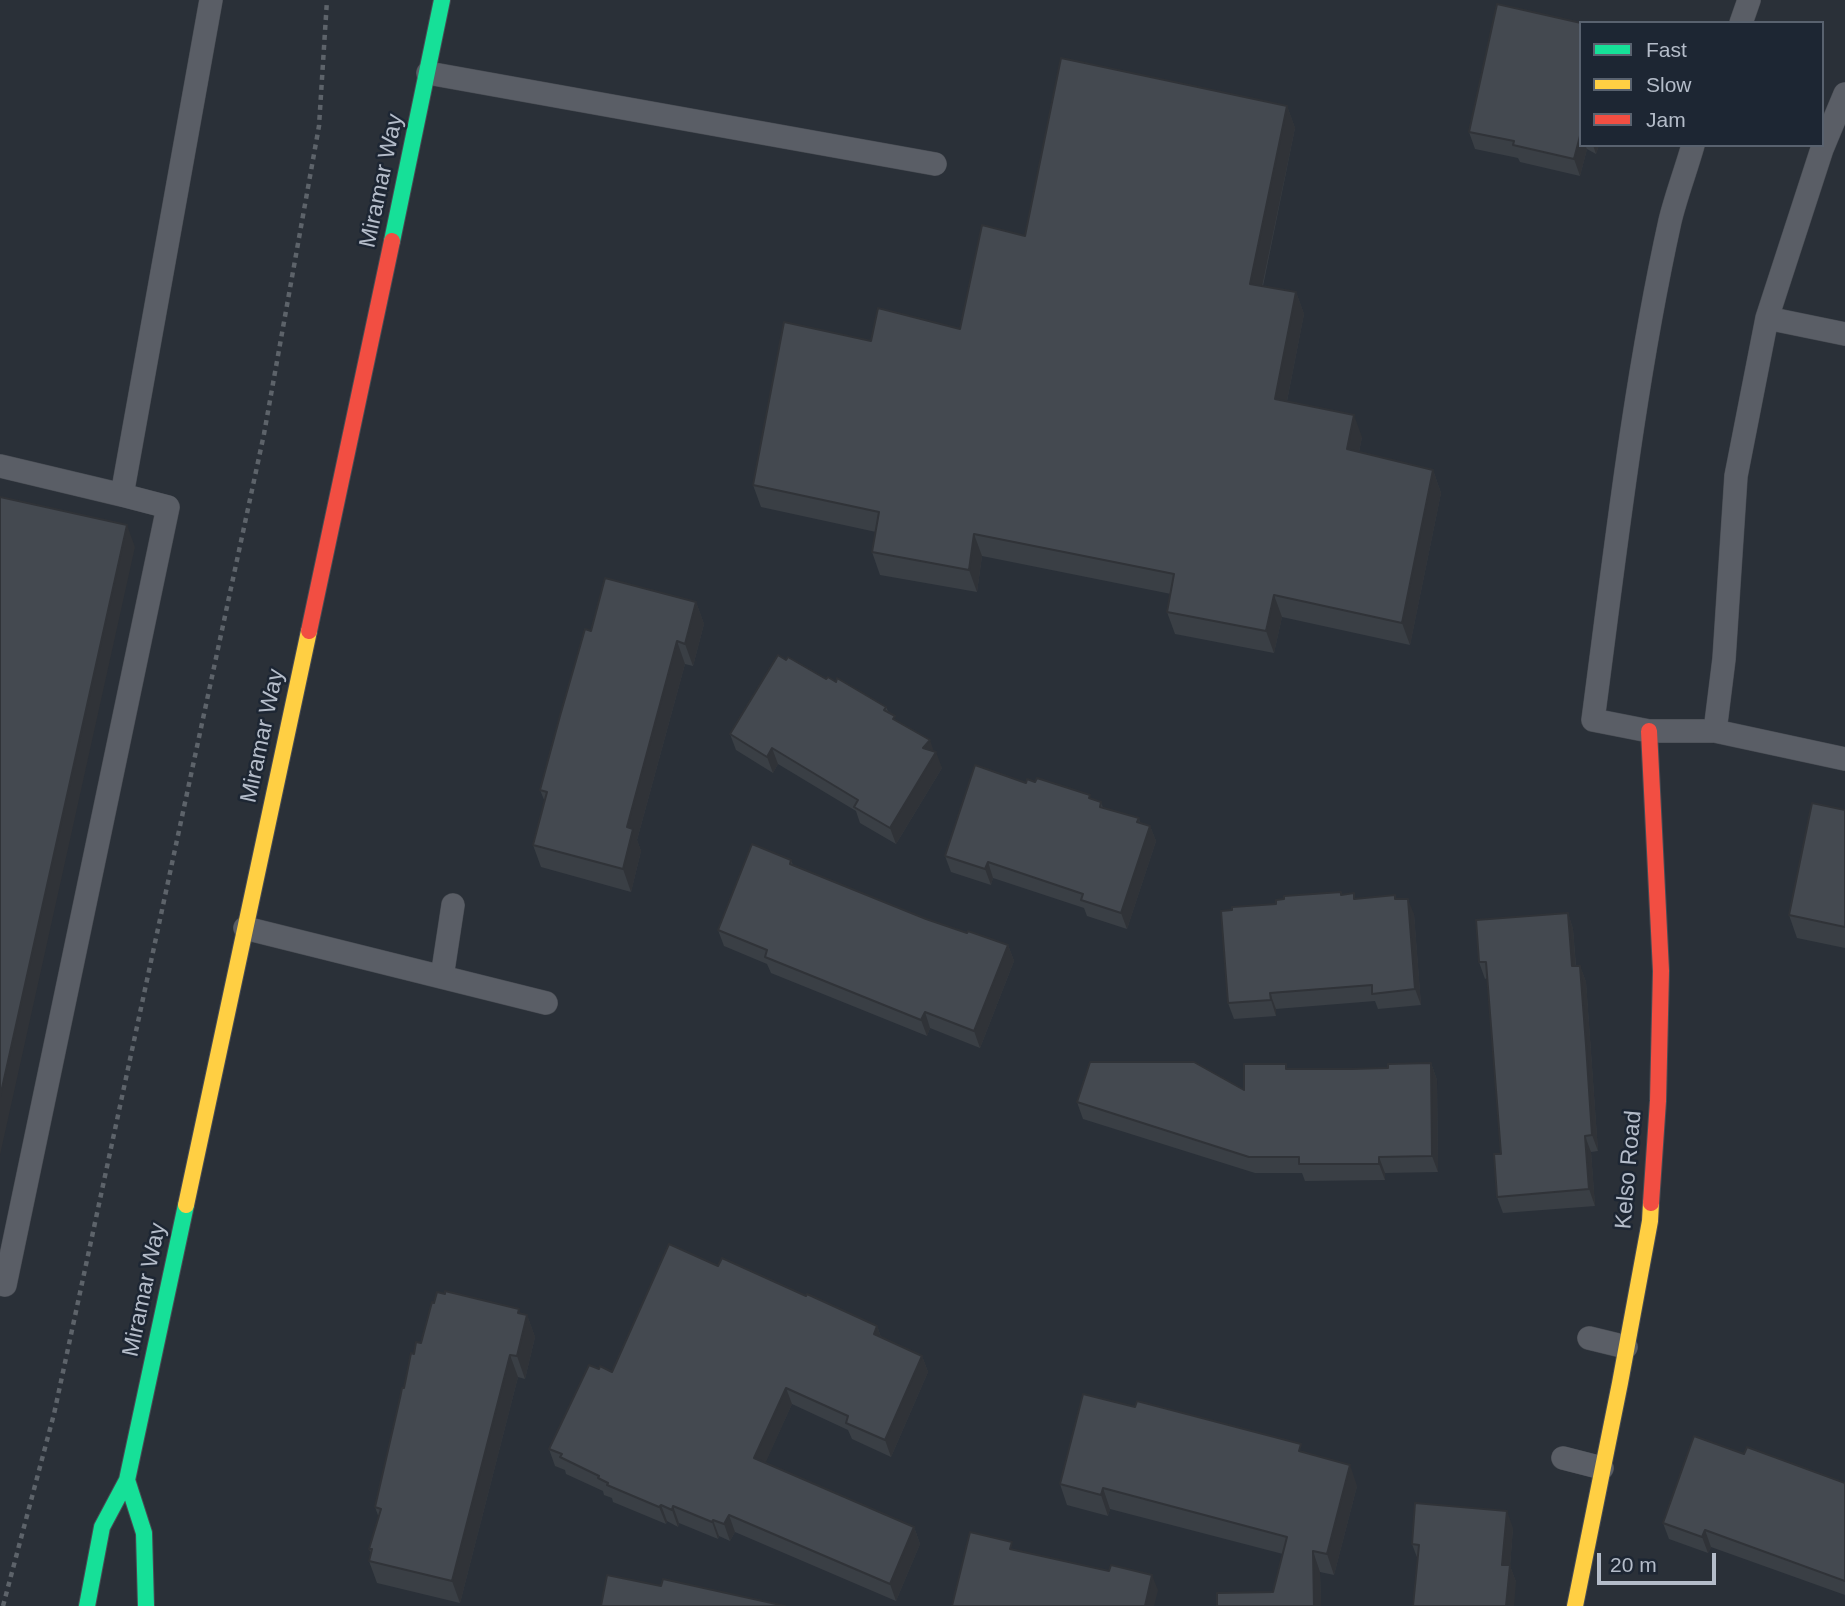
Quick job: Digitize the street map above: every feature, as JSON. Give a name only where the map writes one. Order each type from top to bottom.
[{"type":"street","name":"Miramar Way","points":[[87,1606],[103,1527],[127,1480],[429,73],[442,0]]},
{"type":"street","name":"Kelso Road","points":[[1574,1606],[1650,1221],[1658,1101],[1661,971],[1649,731]]},
{"type":"street","name":"Miramar Way","points":[[127,1480],[144,1533],[146,1606]]},
{"type":"lane","points":[[122,495],[211,0]]},
{"type":"lane","points":[[1742,21],[1749,0]]},
{"type":"lane","points":[[429,73],[935,164]]},
{"type":"lane","points":[[1824,144],[1845,94]]},
{"type":"lane","points":[[1692,147],[1671,219],[1643,367],[1593,720],[1649,731],[1715,732],[1845,759]]},
{"type":"lane","points":[[1715,732],[1724,659],[1736,476],[1767,318],[1823,147]]},
{"type":"lane","points":[[1767,318],[1845,334]]},
{"type":"lane","points":[[0,467],[168,507],[5,1285],[0,1284]]},
{"type":"lane","points":[[442,977],[453,905]]},
{"type":"lane","points":[[245,928],[546,1003]]},
{"type":"lane","points":[[1589,1338],[1626,1347]]},
{"type":"lane","points":[[1563,1458],[1602,1468]]},
{"type":"path","points":[[3,1606],[54,1414],[264,434],[319,126],[327,0]]},
{"type":"building","points":[[1497,4],[1579,23],[1579,140],[1574,159],[1513,145],[1514,141],[1469,132]]},
{"type":"building","points":[[1061,58],[1287,106],[1250,284],[1296,292],[1275,399],[1354,415],[1347,449],[1433,470],[1402,623],[1274,595],[1266,631],[1167,612],[1174,574],[974,534],[969,570],[872,552],[879,512],[753,485],[784,322],[871,341],[878,308],[960,329],[982,225],[1025,236]]},
{"type":"building","points":[[0,497],[127,525],[0,1097]]},
{"type":"building","points":[[605,578],[696,602],[685,644],[677,641],[627,827],[633,829],[623,869],[533,845],[547,792],[540,790],[585,629],[591,631]]},
{"type":"building","points":[[778,655],[786,660],[788,657],[826,679],[828,677],[836,682],[837,678],[886,707],[884,710],[895,716],[893,719],[930,740],[923,748],[936,752],[890,828],[854,807],[858,800],[772,748],[767,757],[730,734]]},
{"type":"building","points":[[975,765],[1026,783],[1027,779],[1035,782],[1037,778],[1090,795],[1089,798],[1101,802],[1100,807],[1139,818],[1137,822],[1150,826],[1121,913],[1081,900],[1083,894],[988,862],[985,869],[945,856]]},
{"type":"building","points":[[1812,803],[1845,810],[1845,927],[1789,915]]},
{"type":"building","points":[[752,844],[791,860],[790,864],[926,919],[1008,945],[974,1031],[925,1012],[921,1020],[765,957],[767,950],[718,930]]},
{"type":"building","points":[[1341,892],[1341,895],[1354,893],[1354,899],[1395,895],[1395,899],[1408,899],[1415,989],[1372,994],[1372,985],[1270,993],[1271,1000],[1228,1003],[1221,911],[1232,910],[1232,907],[1276,904],[1276,900],[1284,899],[1284,896]]},
{"type":"building","points":[[1568,913],[1572,966],[1580,966],[1592,1135],[1585,1136],[1589,1189],[1497,1197],[1494,1154],[1501,1154],[1486,962],[1479,962],[1476,920]]},
{"type":"building","points":[[1090,1062],[1194,1062],[1244,1090],[1244,1064],[1286,1064],[1286,1069],[1351,1069],[1388,1068],[1388,1064],[1431,1063],[1432,1156],[1379,1157],[1379,1164],[1299,1164],[1299,1157],[1249,1157],[1077,1102]]},
{"type":"building","points":[[669,1244],[718,1266],[722,1258],[806,1296],[807,1294],[877,1326],[874,1334],[922,1356],[885,1440],[846,1423],[848,1416],[786,1388],[754,1458],[914,1527],[890,1584],[729,1515],[724,1524],[713,1520],[712,1522],[673,1506],[672,1510],[661,1505],[659,1507],[607,1485],[599,1476],[549,1449],[589,1365],[599,1369],[600,1366],[612,1372]]},
{"type":"building","points":[[445,1291],[519,1309],[518,1313],[527,1315],[517,1356],[510,1355],[452,1581],[369,1561],[372,1549],[369,1549],[381,1509],[375,1507],[411,1353],[414,1354],[416,1342],[421,1343],[437,1292],[445,1294]]},
{"type":"building","points":[[1083,1394],[1135,1407],[1137,1401],[1301,1444],[1299,1451],[1350,1465],[1327,1554],[1313,1551],[1314,1606],[1217,1606],[1217,1593],[1273,1592],[1287,1537],[1103,1488],[1101,1495],[1060,1484]]},
{"type":"building","points":[[1694,1436],[1744,1454],[1747,1447],[1845,1483],[1845,1581],[1705,1530],[1702,1537],[1663,1523]]},
{"type":"building","points":[[1415,1503],[1507,1511],[1502,1565],[1510,1565],[1506,1606],[1413,1606],[1419,1545],[1412,1544]]},
{"type":"building","points":[[970,1532],[1012,1542],[1010,1549],[1109,1571],[1111,1565],[1152,1575],[1145,1606],[952,1606]]},
{"type":"building","points":[[607,1575],[661,1586],[663,1579],[785,1606],[601,1606]]},
{"type":"traffic: fast","points":[[392,241],[442,0]]},
{"type":"traffic: fast","points":[[87,1606],[102,1527],[127,1480],[186,1205]]},
{"type":"traffic: fast","points":[[127,1480],[144,1533],[146,1606]]},
{"type":"traffic: slow","points":[[186,1205],[309,631]]},
{"type":"traffic: slow","points":[[1575,1606],[1620,1383],[1651,1203]]},
{"type":"traffic: jam","points":[[309,631],[392,241]]},
{"type":"traffic: jam","points":[[1649,731],[1661,971],[1658,1101],[1651,1203]]}]
